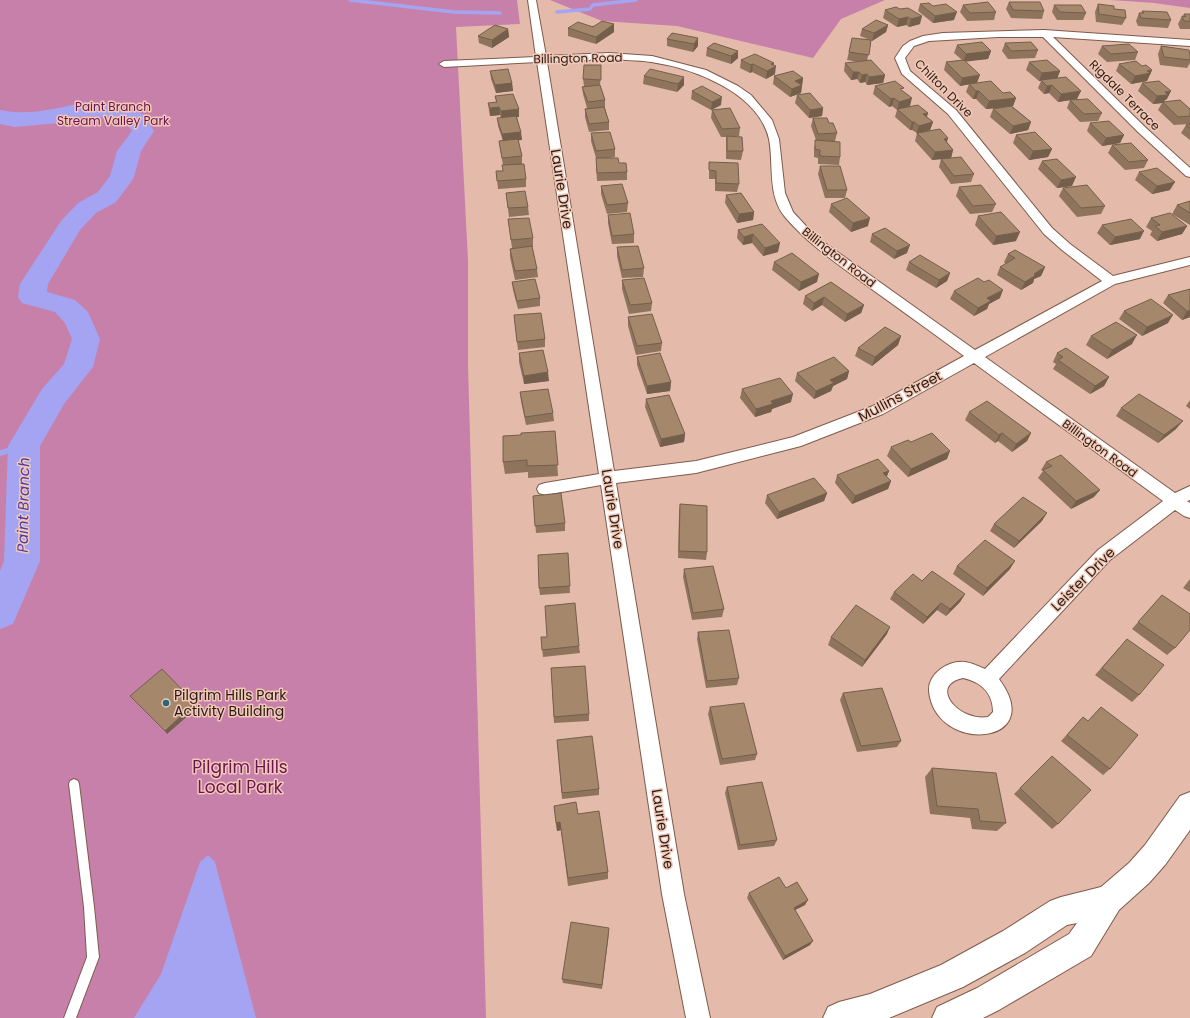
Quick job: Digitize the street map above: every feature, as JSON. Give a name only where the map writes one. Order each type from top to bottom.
[{"type":"main road","points":[[948,1018],[988,999],[1080,945],[1109,900],[1139,873],[1155,855],[1190,806]]},
{"type":"main road","points":[[839,1018],[870,1010],[952,976],[1014,942],[1061,912],[1109,900]]},
{"type":"street","name":"Laurie Drive","points":[[532,0],[672,886],[698,1018]]},
{"type":"street","name":"Chilton Drive","points":[[1111,281],[1066,247],[1048,231],[952,112],[906,72],[900,58],[904,48],[916,41],[934,37],[1044,33],[1190,43]]},
{"type":"street","name":"Rigdale Terrace","points":[[1044,33],[1142,130],[1190,174]]},
{"type":"street","name":"Billington Road","points":[[444,64],[609,56],[652,59],[702,72],[734,88],[747,97],[767,120],[774,139],[779,193],[788,214],[818,244],[1190,512]]},
{"type":"street","name":"Mullins Street","points":[[545,490],[608,478],[696,467],[796,442],[878,410],[973,356],[1111,281],[1190,261]]},
{"type":"street","name":"Leister Drive","points":[[987,679],[1104,555],[1175,501],[1190,492]]},
{"type":"lane","points":[[70,1018],[93,956],[89,907],[74,784]]},
{"type":"green space","name":"Pilgrim Hills Local Park","points":[[0,0],[517,0],[520,24],[456,27],[468,260],[468,364],[486,1018],[0,1018]]},
{"type":"green space","points":[[550,0],[885,0],[841,19],[813,58],[677,26],[602,21]]},
{"type":"green space","points":[[1111,0],[1190,0],[1190,8],[1154,3]]},
{"type":"water","points":[[208,855],[215,862],[256,1018],[134,1018],[161,974],[200,862]]},
{"type":"building","points":[[988,2],[996,12],[970,13],[963,5]]},
{"type":"building","points":[[1009,2],[1040,2],[1044,11],[1013,10]]},
{"type":"building","points":[[929,3],[933,6],[946,4],[957,12],[935,16],[920,4]]},
{"type":"building","points":[[1098,4],[1114,6],[1114,9],[1125,10],[1126,18],[1099,14]]},
{"type":"building","points":[[1054,5],[1081,5],[1086,13],[1060,12]]},
{"type":"building","points":[[896,7],[900,9],[908,8],[922,16],[911,19],[908,17],[899,19],[885,10]]},
{"type":"building","points":[[1142,11],[1167,12],[1171,20],[1141,18],[1139,13],[1144,13]]},
{"type":"building","points":[[1184,14],[1190,14],[1190,21],[1184,21],[1182,16],[1186,17]]},
{"type":"building","points":[[876,20],[888,25],[874,33],[862,29]]},
{"type":"building","points":[[602,21],[614,24],[596,37],[568,28],[578,22],[593,27]]},
{"type":"building","points":[[495,25],[508,29],[492,40],[478,36]]},
{"type":"building","points":[[672,33],[698,38],[694,44],[667,39]]},
{"type":"building","points":[[852,38],[871,40],[869,55],[849,52]]},
{"type":"building","points":[[982,42],[991,51],[966,54],[957,45]]},
{"type":"building","points":[[1031,42],[1038,50],[1011,51],[1005,43]]},
{"type":"building","points":[[714,43],[738,51],[731,56],[707,48]]},
{"type":"building","points":[[1129,44],[1138,52],[1111,54],[1102,46]]},
{"type":"building","points":[[1161,46],[1189,50],[1190,60],[1164,57]]},
{"type":"building","points":[[755,54],[774,63],[771,64],[776,66],[767,71],[741,60]]},
{"type":"building","points":[[871,60],[885,75],[869,77],[867,74],[862,75],[859,72],[853,72],[845,63]]},
{"type":"building","points":[[964,60],[980,75],[962,78],[946,62]]},
{"type":"building","points":[[1047,60],[1060,71],[1042,73],[1029,62]]},
{"type":"building","points":[[1136,61],[1142,66],[1146,65],[1152,70],[1147,71],[1151,73],[1135,76],[1119,64]]},
{"type":"building","points":[[584,65],[601,65],[601,80],[583,79]]},
{"type":"building","points":[[508,69],[512,83],[495,85],[490,71]]},
{"type":"building","points":[[650,69],[684,77],[678,84],[644,76]]},
{"type":"building","points":[[793,71],[803,78],[795,81],[802,85],[792,89],[774,76]]},
{"type":"building","points":[[1066,77],[1081,91],[1061,94],[1052,85],[1047,86],[1041,80]]},
{"type":"building","points":[[895,81],[904,88],[900,89],[912,98],[899,102],[894,98],[891,99],[875,86]]},
{"type":"building","points":[[991,81],[1003,93],[1010,92],[1016,98],[989,101],[969,84]]},
{"type":"building","points":[[1159,81],[1171,91],[1165,92],[1168,95],[1157,96],[1142,83]]},
{"type":"building","points":[[600,85],[605,100],[588,102],[582,87]]},
{"type":"building","points":[[702,86],[722,97],[712,102],[692,91]]},
{"type":"building","points":[[810,93],[823,108],[810,110],[797,95]]},
{"type":"building","points":[[513,94],[519,109],[501,111],[499,107],[490,108],[488,103],[497,102],[495,96]]},
{"type":"building","points":[[1088,99],[1102,113],[1084,114],[1070,100]]},
{"type":"building","points":[[1180,100],[1190,109],[1190,116],[1178,117],[1163,102]]},
{"type":"building","points":[[918,105],[928,113],[923,114],[933,122],[919,126],[897,109]]},
{"type":"building","points":[[1011,106],[1031,122],[1013,126],[993,109]]},
{"type":"building","points":[[604,107],[609,122],[589,124],[585,109]]},
{"type":"building","points":[[730,108],[740,128],[722,129],[712,110]]},
{"type":"building","points":[[516,116],[521,132],[502,134],[497,118]]},
{"type":"building","points":[[813,118],[827,118],[829,123],[833,123],[837,133],[818,134]]},
{"type":"building","points":[[1109,121],[1124,135],[1106,138],[1090,123]]},
{"type":"building","points":[[940,129],[948,138],[944,139],[953,150],[935,152],[917,133]]},
{"type":"building","points":[[610,132],[615,149],[596,151],[591,133]]},
{"type":"building","points":[[1035,132],[1052,149],[1033,151],[1016,135]]},
{"type":"building","points":[[727,136],[742,137],[743,151],[727,151]]},
{"type":"building","points":[[518,139],[522,156],[502,158],[499,141]]},
{"type":"building","points":[[815,140],[840,142],[840,157],[820,156],[820,150],[815,149]]},
{"type":"building","points":[[1131,143],[1148,160],[1129,162],[1112,145]]},
{"type":"building","points":[[961,157],[974,174],[954,176],[941,159]]},
{"type":"building","points":[[596,158],[618,158],[619,163],[626,163],[627,172],[597,173]]},
{"type":"building","points":[[1057,159],[1076,177],[1061,180],[1042,161]]},
{"type":"building","points":[[709,162],[738,163],[739,184],[716,183],[716,171],[709,170]]},
{"type":"building","points":[[524,164],[526,179],[497,181],[496,171],[503,171],[502,165]]},
{"type":"building","points":[[820,166],[840,166],[847,190],[827,190]]},
{"type":"building","points":[[1157,168],[1175,182],[1157,186],[1139,172]]},
{"type":"building","points":[[622,184],[628,203],[607,205],[601,186]]},
{"type":"building","points":[[981,185],[996,204],[973,206],[959,187]]},
{"type":"building","points":[[1087,185],[1105,206],[1081,208],[1063,188]]},
{"type":"building","points":[[525,191],[528,207],[508,208],[506,193]]},
{"type":"building","points":[[741,193],[754,212],[739,214],[726,195]]},
{"type":"building","points":[[847,198],[870,218],[853,223],[831,204]]},
{"type":"building","points":[[1190,201],[1190,213],[1177,205]]},
{"type":"building","points":[[1001,212],[1020,232],[996,236],[978,216]]},
{"type":"building","points":[[630,213],[634,234],[612,236],[608,215]]},
{"type":"building","points":[[1170,213],[1187,226],[1162,232],[1155,226],[1160,225],[1151,218]]},
{"type":"building","points":[[529,218],[533,238],[511,240],[508,219]]},
{"type":"building","points":[[1131,219],[1144,231],[1115,237],[1102,225]]},
{"type":"building","points":[[762,224],[780,243],[765,248],[753,234],[744,237],[738,230]]},
{"type":"building","points":[[885,228],[910,245],[897,251],[872,234]]},
{"type":"building","points":[[532,246],[537,269],[515,271],[510,249]]},
{"type":"building","points":[[638,246],[644,268],[622,270],[617,247]]},
{"type":"building","points":[[1015,250],[1045,267],[1025,282],[1000,267],[1015,258],[1008,254]]},
{"type":"building","points":[[792,253],[819,274],[801,282],[774,262]]},
{"type":"building","points":[[920,255],[950,273],[939,280],[909,262]]},
{"type":"building","points":[[644,278],[652,303],[630,305],[622,280]]},
{"type":"building","points":[[978,278],[984,282],[989,280],[1003,290],[987,298],[991,301],[978,308],[954,291]]},
{"type":"building","points":[[535,279],[540,298],[517,301],[512,282]]},
{"type":"building","points":[[831,282],[864,305],[847,314],[824,297],[814,303],[805,296]]},
{"type":"building","points":[[1190,289],[1190,311],[1187,311],[1168,295]]},
{"type":"building","points":[[1151,299],[1173,315],[1147,327],[1124,311]]},
{"type":"building","points":[[541,313],[545,339],[517,342],[514,315]]},
{"type":"building","points":[[652,314],[662,343],[637,346],[628,317]]},
{"type":"building","points":[[1116,322],[1137,335],[1112,350],[1091,336]]},
{"type":"building","points":[[885,327],[901,336],[875,357],[858,348]]},
{"type":"building","points":[[1066,348],[1109,377],[1095,386],[1058,360],[1063,357],[1057,353]]},
{"type":"building","points":[[543,350],[548,372],[524,376],[519,353]]},
{"type":"building","points":[[660,353],[671,382],[647,386],[637,357]]},
{"type":"building","points":[[834,357],[849,371],[830,380],[834,383],[816,391],[797,373]]},
{"type":"building","points":[[780,378],[793,394],[771,401],[773,404],[756,409],[742,389]]},
{"type":"building","points":[[548,389],[553,413],[525,417],[520,392]]},
{"type":"building","points":[[1139,394],[1183,421],[1164,435],[1121,408]]},
{"type":"building","points":[[669,395],[685,434],[661,439],[646,399]]},
{"type":"building","points":[[987,401],[1031,433],[1016,444],[1002,433],[999,435],[969,412]]},
{"type":"building","points":[[555,431],[558,465],[527,466],[527,460],[503,462],[503,436],[521,435],[521,433]]},
{"type":"building","points":[[932,433],[950,451],[911,469],[891,447],[908,440],[911,442]]},
{"type":"building","points":[[1061,455],[1100,490],[1076,501],[1043,470],[1052,466],[1046,462]]},
{"type":"building","points":[[878,459],[889,471],[883,473],[891,481],[855,496],[837,475]]},
{"type":"building","points":[[814,478],[827,493],[779,512],[767,495]]},
{"type":"building","points":[[561,493],[565,523],[535,526],[533,496]]},
{"type":"building","points":[[1023,497],[1047,513],[1019,541],[994,524]]},
{"type":"building","points":[[680,504],[707,506],[707,552],[679,551]]},
{"type":"building","points":[[985,540],[1015,561],[987,588],[957,566]]},
{"type":"building","points":[[568,553],[570,586],[539,588],[538,555]]},
{"type":"building","points":[[713,566],[724,609],[693,613],[684,569]]},
{"type":"building","points":[[932,571],[965,594],[950,609],[941,603],[927,617],[894,592],[913,574],[922,581]]},
{"type":"building","points":[[1162,595],[1190,614],[1190,630],[1175,648],[1138,622]]},
{"type":"building","points":[[575,603],[579,646],[542,650],[541,637],[547,637],[545,606]]},
{"type":"building","points":[[856,605],[890,627],[865,660],[831,637]]},
{"type":"building","points":[[729,630],[739,678],[707,681],[698,632]]},
{"type":"building","points":[[1127,639],[1164,665],[1139,695],[1102,668]]},
{"type":"building","points":[[585,666],[589,714],[554,717],[551,668]]},
{"type":"building","name":"Pilgrim Hills Park Activity Building","points":[[162,669],[195,703],[165,731],[130,696]]},
{"type":"building","points":[[882,688],[901,741],[861,746],[843,693]]},
{"type":"building","points":[[744,703],[757,754],[722,759],[710,707]]},
{"type":"building","points":[[1101,707],[1138,735],[1110,769],[1067,735],[1083,717],[1088,721]]},
{"type":"building","points":[[592,736],[599,789],[562,793],[557,740]]},
{"type":"building","points":[[1052,756],[1091,790],[1058,824],[1020,788]]},
{"type":"building","points":[[932,768],[996,773],[1006,823],[980,821],[978,809],[937,806]]},
{"type":"building","points":[[762,782],[777,840],[740,845],[727,787]]},
{"type":"building","points":[[576,802],[578,814],[599,811],[608,872],[568,878],[560,822],[556,823],[554,806]]},
{"type":"building","points":[[779,877],[786,888],[797,882],[808,900],[794,908],[813,941],[785,956],[749,893]]},
{"type":"building","points":[[571,922],[609,928],[602,985],[562,979]]},
{"type":"waterway","points":[[350,0],[454,12],[500,13]]},
{"type":"waterway","points":[[557,12],[590,9],[593,5],[636,0]]},
{"type":"waterway","name":"Paint Branch","points":[[0,117],[15,120],[59,116],[84,109],[110,112],[135,119],[143,131],[129,151],[122,177],[107,197],[87,208],[70,226],[34,284],[32,297],[65,306],[78,319],[86,339],[78,367],[53,397],[24,446],[22,561],[0,613]]},
{"type":"waterway","points":[[0,453],[24,446]]},
{"type":"place","name":"Pilgrim Hills Park Activity Building","points":[[166,703]]},
{"type":"park label","name":"Paint Branch Stream Valley Park","points":[[113,113]]}]
